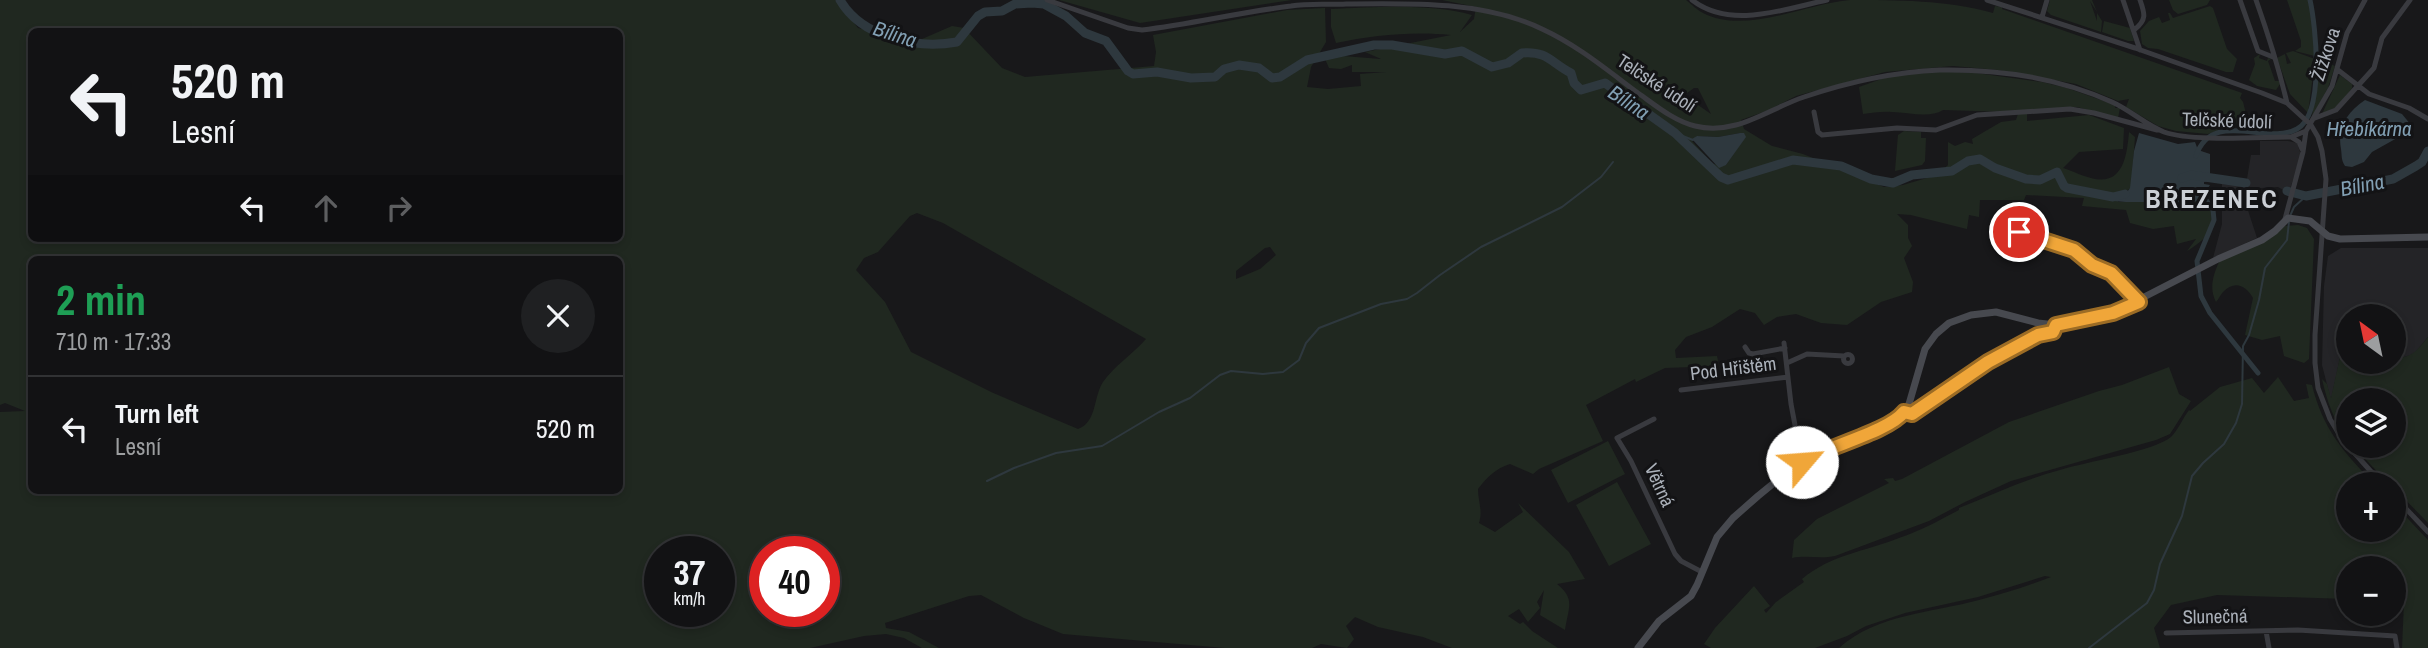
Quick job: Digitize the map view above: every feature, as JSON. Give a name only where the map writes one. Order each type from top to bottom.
[{"type":"street","name":"Telčské údolí","points":[[1047,0],[1128,29],[1142,30],[1302,4],[1423,4],[1488,13],[1526,21],[1576,47],[1680,121],[1696,127],[1712,128],[1745,122],[1810,95],[1892,74],[1961,70],[2038,78],[2081,88],[2122,107],[2163,131],[2215,137],[2291,137]]},
{"type":"street","points":[[1692,0],[1703,9],[1723,15],[1745,16],[1828,0]]},
{"type":"street","points":[[1987,0],[2140,50],[2287,103],[2299,113],[2318,137],[2325,162],[2315,335],[2318,388],[2330,419],[2342,439],[2371,472]]},
{"type":"street","points":[[2042,17],[2048,0]]},
{"type":"street","points":[[2123,0],[2140,50]]},
{"type":"street","points":[[2134,30],[2145,18],[2140,0]]},
{"type":"street","points":[[2240,0],[2258,51],[2273,57]]},
{"type":"street","points":[[2256,0],[2287,103]]},
{"type":"street","name":"Žižkova","points":[[2306,131],[2332,86],[2347,33],[2365,0]]},
{"type":"street","points":[[2315,118],[2336,110],[2374,68],[2384,34],[2410,0]]},
{"type":"street","points":[[2337,70],[2369,94],[2427,115]]},
{"type":"street","points":[[2121,121],[2122,107]]},
{"type":"street","points":[[1814,112],[1818,132],[1822,135],[1898,128],[1936,130],[1977,114],[2070,110],[2094,113],[2163,131]]},
{"type":"street","points":[[1638,648],[1659,621],[1691,596],[1717,537],[1733,517],[1802,462],[1826,449],[1890,425],[1904,412],[1925,349],[1936,334],[1950,323],[1971,315],[1996,312],[2056,325],[2113,313],[2276,231],[2288,218],[2291,192],[2303,152],[2306,131],[2291,137]]},
{"type":"street","points":[[2291,137],[2299,142],[2303,152]]},
{"type":"street","points":[[2288,218],[2310,221],[2328,236],[2340,239],[2428,237]]},
{"type":"street","points":[[2019,232],[2074,250],[2092,265],[2111,273],[2139,302]]},
{"type":"street","points":[[1904,412],[1914,413],[1988,362],[2038,335],[2053,332],[2056,325]]},
{"type":"street","name":"Pod Hřištěm","points":[[1745,347],[1753,354],[1785,345],[1802,462]]},
{"type":"street","points":[[1787,363],[1807,354],[1844,356]]},
{"type":"street","name":"Pod Hřištěm","points":[[1681,390],[1788,377]]},
{"type":"street","name":"Větrná","points":[[1654,419],[1617,438],[1631,461],[1675,554],[1681,561],[1702,572]]},
{"type":"street","points":[[2406,509],[2428,532]]},
{"type":"street","name":"Slunečná","points":[[2166,633],[2298,630],[2395,636],[2397,648]]},
{"type":"street","name":"Slunečná","points":[[2266,631],[2269,648]]},
{"type":"shaded area","points":[[0,0],[836,0],[858,28],[899,37],[922,39],[952,26],[964,28],[1002,68],[1025,77],[1154,66],[1156,52],[1153,35],[1287,10],[1325,8],[1326,42],[1311,67],[1307,87],[1328,89],[1361,86],[1360,74],[1386,72],[1352,72],[1352,65],[1341,69],[1329,68],[1325,59],[1343,56],[1381,59],[1365,52],[1451,35],[1394,34],[1336,43],[1331,27],[1331,9],[1420,7],[1472,15],[1460,32],[1474,19],[1476,7],[1442,0],[1686,0],[1703,13],[1737,21],[1756,20],[1850,0],[1904,1],[1958,5],[1993,13],[1995,6],[2002,7],[2242,93],[2240,98],[2246,114],[2239,124],[2208,134],[2176,131],[2158,126],[2126,107],[2129,99],[2118,101],[2076,84],[1998,70],[1953,66],[1885,72],[1796,96],[1741,120],[1744,129],[1772,146],[1803,154],[1884,187],[1903,185],[1937,175],[1948,165],[1948,142],[1955,146],[1965,142],[1973,144],[1972,139],[2001,122],[2016,120],[2018,114],[2027,113],[2027,121],[2089,115],[2124,128],[2123,149],[2079,152],[2063,168],[2095,179],[2112,177],[2122,166],[2129,132],[2135,137],[2131,188],[2124,192],[2118,202],[2194,202],[2204,199],[2213,215],[2213,223],[2207,235],[2187,251],[2196,239],[2177,244],[2174,226],[2153,229],[2130,223],[2126,210],[2082,206],[2084,198],[2026,195],[2024,200],[1980,200],[1979,217],[1969,215],[1967,229],[1897,214],[1908,225],[1908,238],[1912,246],[1904,258],[1913,282],[1912,292],[1881,302],[1847,325],[1821,323],[1796,314],[1777,317],[1764,325],[1755,313],[1740,309],[1712,327],[1686,337],[1675,350],[1676,358],[1717,356],[1719,366],[1665,368],[1636,382],[1635,379],[1586,405],[1603,441],[1533,474],[1510,464],[1492,474],[1478,489],[1479,523],[1495,532],[1523,512],[1518,503],[1569,552],[1585,579],[1557,584],[1569,599],[1565,630],[1540,615],[1544,590],[1537,602],[1540,608],[1528,622],[1519,609],[1508,616],[1520,624],[1523,622],[1558,648],[1452,648],[1423,637],[1378,627],[1355,617],[1346,626],[1354,639],[1347,648],[1321,644],[1312,648],[1225,648],[1063,634],[1024,618],[981,595],[969,596],[885,623],[886,628],[909,632],[939,648],[922,648],[904,638],[886,634],[810,648],[0,648],[0,412],[25,411],[5,403],[0,405]],"holes":[[[1698,88],[1711,114],[1698,105],[1684,103],[1677,92],[1681,90],[1687,93]],[[1740,133],[1745,137],[1726,165],[1713,164],[1692,141],[1697,136],[1718,137]],[[917,213],[943,223],[1146,339],[1103,382],[1092,415],[1084,426],[1078,429],[991,392],[911,352],[885,302],[856,270],[864,258],[878,252],[910,216]],[[1270,247],[1276,255],[1260,269],[1236,279],[1236,271]]]},
{"type":"shaded area","points":[[1059,0],[1292,0],[1140,23]]},
{"type":"shaded area","points":[[2050,0],[2092,0],[2097,12],[2090,1],[2097,21],[2097,13],[2102,21],[2101,32],[2051,15],[2047,11]]},
{"type":"shaded area","points":[[2169,0],[2210,0],[2207,5],[2178,14]]},
{"type":"shaded area","points":[[2287,0],[2308,0],[2315,56],[2295,51],[2301,47],[2301,41]]},
{"type":"shaded area","points":[[2210,6],[2227,49],[2237,59],[2233,72],[2142,44],[2140,31],[2149,21],[2159,17],[2162,23],[2170,20],[2168,13],[2173,18]]},
{"type":"shaded area","points":[[2104,21],[2130,28],[2134,41],[2102,32]]},
{"type":"shaded area","points":[[2293,51],[2315,59],[2308,113],[2290,94],[2277,58],[2285,54],[2287,64],[2291,63],[2286,53]]},
{"type":"shaded area","points":[[2260,54],[2259,58],[2267,61],[2268,58],[2271,59],[2268,61],[2275,81],[2280,84],[2276,90],[2257,86],[2249,80],[2255,64],[2254,58]]},
{"type":"shaded area","points":[[2319,59],[2335,66],[2328,88],[2312,117]]},
{"type":"shaded area","points":[[1939,71],[1976,73],[2067,88],[2115,105],[2115,108],[2120,108],[2118,118],[2077,107],[2007,112],[1943,110],[1925,115],[1888,112],[1863,114],[1859,87],[1887,77]]},
{"type":"shaded area","points":[[2340,75],[2352,84],[2352,88],[2337,108],[2322,114]]},
{"type":"shaded area","points":[[1904,131],[1921,132],[1921,138],[1926,138],[1925,161],[1922,165],[1895,171],[1898,135]]},
{"type":"shaded area","points":[[2260,141],[2297,143],[2301,155],[2290,189],[2287,192],[2278,187],[2261,188],[2243,195],[2257,238],[2213,258],[2222,224],[2222,184],[2246,185],[2251,155],[2260,155]]},
{"type":"shaded area","points":[[2298,225],[2307,228],[2314,239],[2309,359],[2304,363],[2284,356],[2280,336],[2262,340],[2245,335],[2253,298],[2247,290],[2240,286],[2231,286],[2216,302],[2212,287],[2219,262],[2277,233],[2285,226]]},
{"type":"shaded area","points":[[2341,248],[2428,248],[2428,337],[2414,354],[2406,356],[2406,304],[2336,304],[2336,374],[2331,400],[2322,365],[2324,286],[2328,256]]},
{"type":"shaded area","points":[[2428,337],[2428,523],[2406,500],[2406,472],[2378,472],[2364,458],[2406,458],[2406,388],[2336,388],[2336,420],[2322,379],[2327,384],[2331,398],[2336,374],[2406,374],[2406,357]]},
{"type":"shaded area","points":[[2169,367],[2179,394],[2191,401],[2170,434],[2011,481],[1929,521],[1835,556],[1792,558],[1794,540],[1817,519],[1889,483],[1884,479],[1902,479],[2009,422]]},
{"type":"shaded area","points":[[2278,377],[2294,401],[2309,398],[2306,384],[2312,385],[2322,415],[2336,440],[2336,458],[2351,458],[2363,472],[2336,472],[2336,542],[2406,542],[2406,517],[2428,540],[2428,648],[2402,648],[2403,626],[2406,626],[2406,556],[2336,556],[2336,599],[2217,595],[2171,605],[2154,628],[2160,648],[1839,648],[1870,628],[1887,621],[1988,598],[2051,577],[2045,576],[1978,597],[1905,613],[1815,648],[1711,648],[1704,644],[1715,628],[1754,586],[1770,606],[1764,610],[1766,613],[1776,602],[1804,582],[1802,579],[1825,564],[1915,532],[1959,508],[2034,478],[2163,442],[2174,434],[2189,410],[2220,387],[2252,378],[2264,393]]},
{"type":"shaded area","points":[[1608,441],[1625,474],[1568,503],[1551,470]]},
{"type":"shaded area","points":[[1617,482],[1651,544],[1609,566],[1576,505]]},
{"type":"water","name":"Hřebíkárna","points":[[2365,100],[2402,114],[2411,125],[2406,133],[2372,152],[2364,162],[2352,167],[2345,166],[2340,141],[2342,127],[2348,115]]},
{"type":"water","points":[[1744,133],[1746,137],[1726,165],[1719,168],[1692,139],[1697,136],[1718,137]]},
{"type":"water","points":[[2139,133],[2178,144],[2195,142],[2198,150],[2210,154],[2210,174],[2194,173],[2193,176],[2210,181],[2204,182],[2210,185],[2205,198],[2194,202],[2114,201],[2114,193],[2127,192],[2130,188]]},
{"type":"waterway","name":"Bílina","points":[[840,0],[862,24],[876,32],[908,42],[925,44],[957,42],[978,16],[985,12],[1002,11],[1015,4],[1044,4],[1066,16],[1085,33],[1106,41],[1133,74],[1157,72],[1191,78],[1215,77],[1224,69],[1239,65],[1259,68],[1272,78],[1280,77],[1307,60],[1374,45],[1392,45],[1445,54],[1462,51],[1492,67],[1508,63],[1522,53],[1538,54],[1571,73],[1574,83],[1581,90],[1605,83],[1675,133],[1721,177],[1728,180],[1793,160],[1841,166],[1871,179],[1893,183],[1912,175],[1952,171],[1968,161],[1980,159],[1995,168],[2026,179],[2040,180],[2057,172],[2067,188],[2113,197],[2125,194]]},
{"type":"waterway","points":[[2196,156],[2204,142],[2214,134],[2227,131],[2285,133],[2297,129],[2306,120],[2312,106],[2316,69],[2310,0]]},
{"type":"waterway","name":"Bílina","points":[[1675,133],[1693,140]]},
{"type":"waterway","name":"Bílina","points":[[2287,191],[2306,196],[2393,179],[2422,162],[2428,151]]},
{"type":"waterway","points":[[987,481],[1056,453],[1102,446],[1159,412],[1190,398],[1220,375],[1231,371],[1263,374],[1283,372],[1299,360],[1306,343],[1319,328],[1381,304],[1407,299],[1481,247],[1562,207],[1601,177],[1613,162]]},
{"type":"waterway","name":"Bílina","points":[[2182,178],[2191,175],[2246,183]]},
{"type":"waterway","points":[[2201,193],[2213,210],[2214,220],[2197,261],[2201,296],[2210,313],[2258,373]]},
{"type":"waterway","points":[[2290,216],[2294,207],[2306,196]]},
{"type":"waterway","points":[[2089,648],[2147,603],[2154,590],[2160,564],[2182,516],[2192,476],[2224,444],[2236,423],[2242,404],[2243,346],[2259,300],[2265,268],[2287,240],[2289,222]]},
{"type":"district","name":"BŘEZENEC","points":[[2212,198]]},
{"type":"route","points":[[1802,462],[1814,454],[1890,425],[1904,412],[1912,414],[1988,362],[2038,335],[2055,331],[2056,325],[2113,313],[2139,302],[2111,273],[2092,265],[2074,250],[2019,232]]}]
